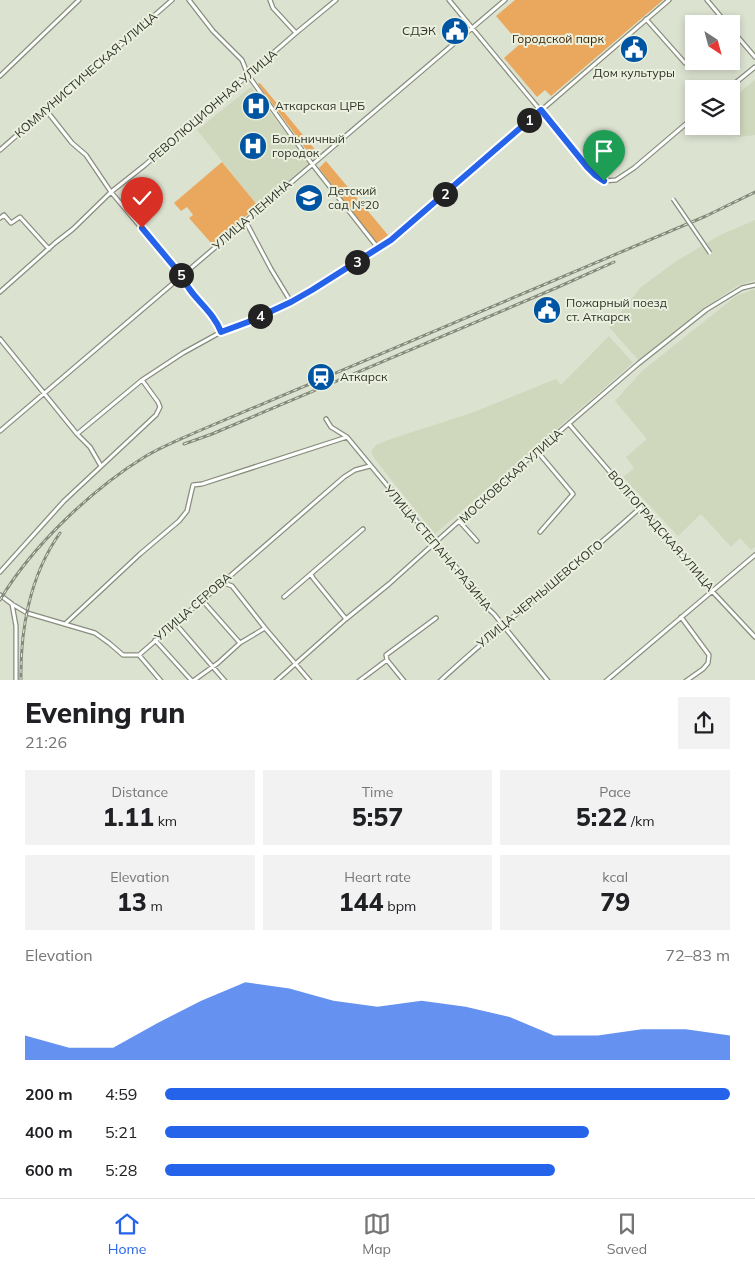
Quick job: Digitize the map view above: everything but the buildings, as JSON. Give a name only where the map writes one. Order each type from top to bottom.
[{"type":"street","points":[[0,76],[79,0]]},
{"type":"street","name":"КОММУНИСТИЧЕСКАЯ УЛИЦА","points":[[0,150],[172,0]]},
{"type":"street","points":[[189,0],[213,30],[242,60],[248,75],[312,164],[378,248]]},
{"type":"street","points":[[270,0],[273,8],[296,33]]},
{"type":"street","name":"РЕВОЛЮЦИОННАЯ УЛИЦА","points":[[0,292],[73,229],[111,192],[145,165],[336,0]]},
{"type":"street","points":[[450,0],[588,168],[604,181],[616,180],[634,168],[685,125]]},
{"type":"street","name":"УЛИЦА ЛЕНИНА","points":[[0,431],[505,0]]},
{"type":"street","points":[[77,434],[142,380],[182,353],[221,332],[291,302],[391,240],[669,0]]},
{"type":"street","points":[[707,0],[720,15]]},
{"type":"street","points":[[646,20],[685,63]]},
{"type":"street","points":[[740,40],[755,58]]},
{"type":"street","points":[[739,80],[755,67]]},
{"type":"street","points":[[46,110],[72,142],[86,155],[111,192],[182,276],[184,282],[208,311],[221,332]]},
{"type":"street","points":[[673,199],[710,253]]},
{"type":"street","points":[[0,218],[4,214],[11,223],[20,216],[49,249]]},
{"type":"street","points":[[246,222],[291,302]]},
{"type":"street","name":"МОСКОВСКАЯ УЛИЦА","points":[[276,680],[389,584],[434,542],[638,364],[706,310],[742,288],[755,285]]},
{"type":"street","points":[[0,339],[77,434],[90,447],[101,466]]},
{"type":"street","points":[[0,572],[64,501],[156,415],[160,408],[158,402],[142,380]]},
{"type":"street","name":"УЛИЦА СТЕПАНА РАЗИНА","points":[[326,419],[331,426],[347,437],[478,592],[482,603],[494,614],[548,680]]},
{"type":"street","name":"ВОЛГОГРАДСКАЯ УЛИЦА","points":[[569,424],[712,591],[755,637]]},
{"type":"street","points":[[65,624],[129,564],[179,521],[188,511],[193,485],[202,484],[347,437]]},
{"type":"street","points":[[537,451],[573,494],[540,532]]},
{"type":"street","name":"УЛИЦА СЕРОВА","points":[[139,654],[344,477],[355,470],[370,466]]},
{"type":"street","name":"УЛИЦА ЧЕРНЫШЕВСКОГО","points":[[440,680],[640,508]]},
{"type":"street","points":[[459,521],[477,541]]},
{"type":"street","points":[[284,597],[363,529]]},
{"type":"street","points":[[606,680],[755,554]]},
{"type":"street","points":[[311,574],[312,578],[346,619]]},
{"type":"street","points":[[222,582],[232,586],[310,680]]},
{"type":"street","points":[[0,595],[27,613],[95,633],[123,655],[139,654],[161,680]]},
{"type":"street","points":[[202,600],[240,643]]},
{"type":"street","points":[[12,604],[16,626],[16,680]]},
{"type":"street","points":[[681,617],[709,655],[708,663],[703,669],[686,680]]},
{"type":"street","points":[[404,680],[387,660],[386,655],[436,618]]},
{"type":"street","points":[[175,623],[225,680]]},
{"type":"street","points":[[155,640],[193,680],[240,643],[265,628]]},
{"type":"street","points":[[360,680],[387,660]]},
{"type":"shaded area","points":[[755,80],[755,135],[739,137],[737,135],[740,135],[740,92]]},
{"type":"shaded area","name":"Больничный городок","points":[[251,87],[309,163],[258,206],[197,130]]},
{"type":"shaded area","points":[[755,220],[755,280],[737,286],[700,311],[639,361],[609,327],[641,287],[675,262],[720,235]]},
{"type":"shaded area","points":[[755,289],[755,547],[751,550],[740,538],[731,547],[701,514],[678,536],[623,477],[634,468],[626,457],[647,439],[615,401],[642,371],[736,296]]},
{"type":"shaded area","points":[[609,336],[633,363],[435,534],[374,458],[372,450],[376,445],[388,440],[474,412],[556,379],[561,385]]},
{"type":"green space","name":"Городской парк","points":[[515,0],[663,0],[551,96],[545,90],[537,97],[504,58],[520,44],[496,16]]},
{"type":"green space","points":[[260,83],[317,152],[311,156],[258,84]]},
{"type":"green space","points":[[326,161],[388,235],[377,244],[319,168]]},
{"type":"green space","points":[[222,162],[258,206],[212,244],[189,218],[193,215],[187,207],[181,211],[174,203]]},
{"type":"railway","points":[[0,600],[29,559],[65,520],[105,485],[152,453],[194,433],[706,216],[755,192]]},
{"type":"railway","points":[[184,444],[212,434],[614,262]]},
{"type":"railway","points":[[21,680],[22,642],[34,585],[41,567],[60,533]]},
{"type":"place","name":"СДЭК","points":[[455,31]]},
{"type":"place","name":"Дом культуры","points":[[634,49]]},
{"type":"place","name":"Аткарская ЦРБ","points":[[256,106]]},
{"type":"place","name":"Больничный городок","points":[[253,146]]},
{"type":"place","name":"Детский сад №20","points":[[309,198]]},
{"type":"place","name":"Пожарный поезд ст. Аткарск","points":[[547,310]]},
{"type":"place","name":"Аткарск","points":[[321,377]]},
{"type":"route","points":[[142,228],[182,276],[184,282],[208,311],[221,332],[291,302],[391,240],[541,110],[588,168],[604,181]]}]
